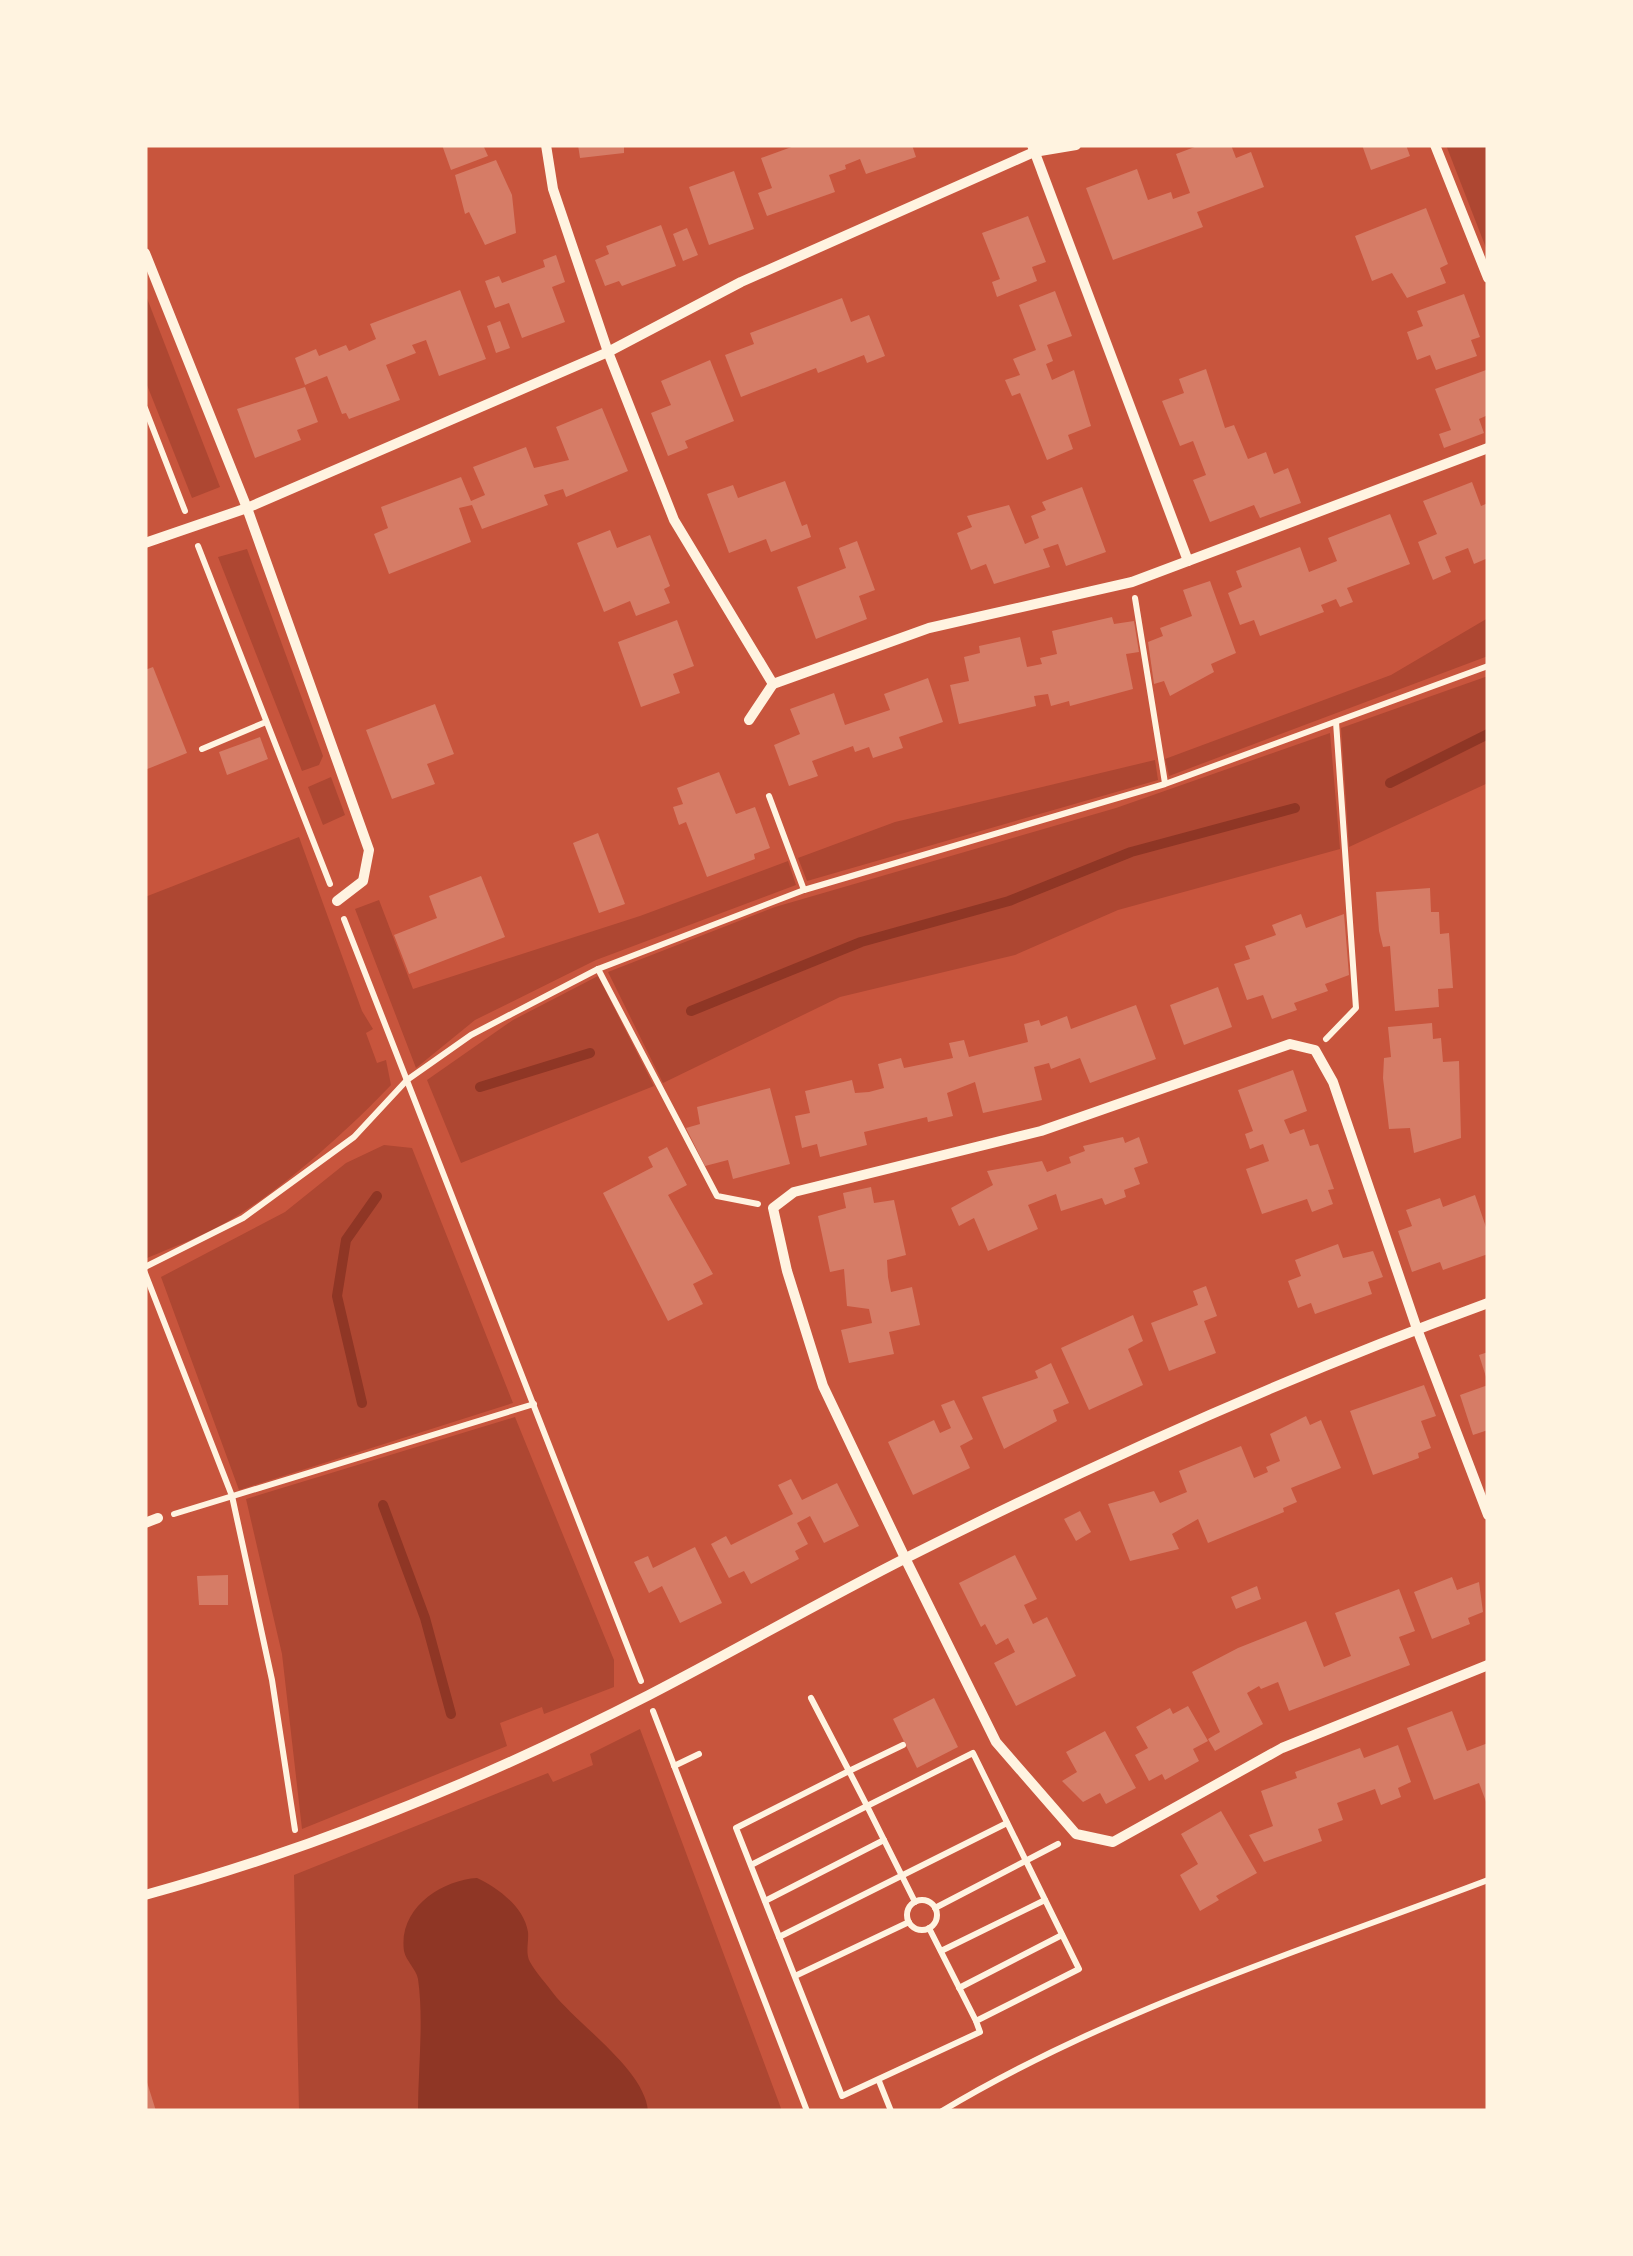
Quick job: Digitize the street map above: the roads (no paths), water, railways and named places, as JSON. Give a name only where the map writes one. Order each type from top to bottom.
[{"type":"street","points":[[546,145],[554,189],[608,352],[674,520],[773,684]]},
{"type":"street","points":[[145,542],[248,508],[608,352],[742,282],[1033,149],[1076,145]]},
{"type":"street","points":[[1435,145],[1488,278]]},
{"type":"street","points":[[1033,149],[1188,562]]},
{"type":"street","points":[[145,253],[248,508],[369,850],[362,881],[336,902]]},
{"type":"street","points":[[749,720],[773,684],[929,628],[1132,582],[1488,448]]},
{"type":"street","points":[[1488,1514],[1417,1329],[1333,1082],[1315,1050],[1290,1044],[1041,1131],[794,1192],[774,1208],[787,1271],[823,1386],[905,1558],[996,1742],[1076,1834],[1112,1842],[1282,1748],[1488,1666]]},
{"type":"street","points":[[145,1895],[298,1846],[476,1776],[647,1696],[905,1558],[1144,1442],[1488,1303]]},
{"type":"street","points":[[145,1524],[158,1518]]},
{"type":"waterway","points":[[1390,783],[1488,734]]},
{"type":"waterway","points":[[691,1011],[861,942],[1009,901],[1131,852],[1295,808]]},
{"type":"waterway","points":[[480,1087],[590,1053]]},
{"type":"waterway","points":[[362,1403],[337,1296],[346,1240],[377,1196]]},
{"type":"waterway","points":[[383,1505],[425,1618],[451,1714]]}]
